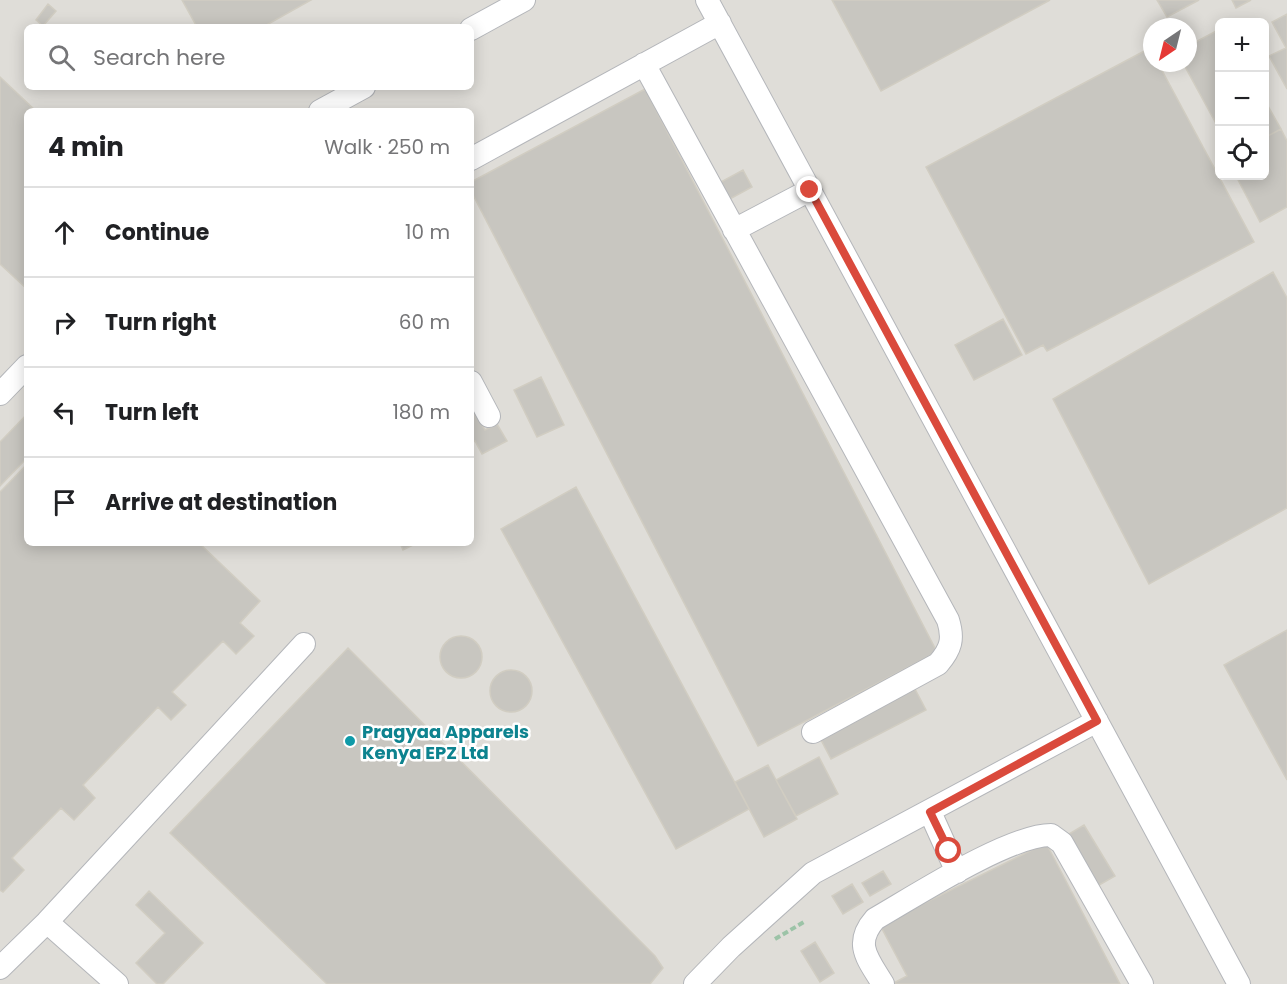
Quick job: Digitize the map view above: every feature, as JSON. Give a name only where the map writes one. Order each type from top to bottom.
[{"type":"street","points":[[474,27],[524,0]]},
{"type":"street","points":[[707,0],[1239,984]]},
{"type":"street","points":[[474,157],[720,23]]},
{"type":"street","points":[[644,64],[942,610],[952,634],[950,650],[938,664],[813,732]]},
{"type":"street","points":[[326,108],[358,90]]},
{"type":"street","points":[[734,230],[810,190]]},
{"type":"street","points":[[0,394],[24,369]]},
{"type":"street","points":[[474,388],[489,416]]},
{"type":"street","points":[[0,968],[47,922],[304,644]]},
{"type":"street","points":[[695,984],[731,947],[813,873],[1097,721]]},
{"type":"street","points":[[930,812],[957,872]]},
{"type":"street","points":[[883,984],[862,945],[865,931],[875,919],[957,872],[1036,835],[1052,835],[1062,843],[1142,984]]},
{"type":"street","points":[[47,922],[117,984]]},
{"type":"shaded area","points":[[0,0],[1287,0],[1287,984],[0,984]]},
{"type":"building","points":[[182,0],[311,0],[268,24],[195,24]]},
{"type":"building","points":[[832,0],[1050,0],[881,91]]},
{"type":"building","points":[[1157,0],[1199,0],[1167,17]]},
{"type":"building","points":[[1232,0],[1251,0],[1236,8]]},
{"type":"building","points":[[48,4],[56,11],[45,24],[36,20]]},
{"type":"building","points":[[1287,14],[1287,89],[1269,56],[1286,48],[1272,22]]},
{"type":"building","points":[[1215,32],[1215,122],[1188,72],[1197,72],[1197,41]]},
{"type":"building","points":[[1143,52],[1143,72],[1163,72],[1215,169],[1215,180],[1221,180],[1254,242],[1047,351],[1043,345],[1026,354],[926,167]]},
{"type":"building","points":[[0,77],[33,108],[24,108],[24,286],[0,264]]},
{"type":"building","points":[[645,89],[937,652],[758,746],[474,197],[474,180]]},
{"type":"building","points":[[1269,108],[1281,129],[1269,135]]},
{"type":"building","points":[[1281,129],[1287,141],[1287,207],[1260,222],[1238,180],[1269,180],[1269,135]]},
{"type":"building","points":[[743,170],[752,187],[728,200],[719,183]]},
{"type":"building","points":[[1273,272],[1287,298],[1287,508],[1149,584],[1053,399]]},
{"type":"building","points":[[1003,319],[1022,355],[974,380],[955,345]]},
{"type":"building","points":[[541,377],[564,425],[537,437],[514,390]]},
{"type":"building","points":[[474,410],[485,430],[497,424],[507,441],[482,454],[475,441]]},
{"type":"building","points":[[24,417],[24,461],[0,486],[0,442]]},
{"type":"building","points":[[24,467],[24,546],[202,546],[260,601],[240,623],[254,636],[236,654],[223,641],[172,692],[186,705],[171,720],[158,707],[83,785],[95,798],[74,820],[61,808],[12,858],[24,870],[3,892],[0,890],[0,492]]},
{"type":"building","points":[[576,487],[749,809],[676,849],[501,529]]},
{"type":"building","points":[[1287,630],[1287,780],[1224,665]]},
{"type":"building","points":[[461,636],[469,637],[476,642],[481,649],[481,665],[476,672],[469,677],[461,678],[453,677],[446,672],[441,665],[440,657],[441,649],[446,642],[453,637]]},
{"type":"building","name":"Pragyaa Apparels Kenya EPZ Ltd","points":[[348,648],[655,956],[663,968],[650,984],[327,984],[170,833]]},
{"type":"building","points":[[511,670],[519,671],[526,676],[531,683],[531,699],[526,706],[519,711],[511,712],[503,711],[496,706],[491,699],[490,691],[491,683],[496,676],[503,671]]},
{"type":"building","points":[[915,689],[926,710],[831,759],[820,738]]},
{"type":"building","points":[[819,757],[838,794],[796,816],[776,780]]},
{"type":"building","points":[[768,765],[797,819],[764,837],[735,782]]},
{"type":"building","points":[[1084,825],[1115,876],[1094,888],[1064,837]]},
{"type":"building","points":[[1046,843],[1120,984],[892,984],[907,976],[880,925]]},
{"type":"building","points":[[883,871],[891,884],[870,896],[862,883]]},
{"type":"building","points":[[852,884],[863,902],[843,914],[832,896]]},
{"type":"building","points":[[149,891],[203,943],[163,984],[157,984],[136,963],[165,933],[136,905]]},
{"type":"building","points":[[815,942],[834,973],[820,982],[801,951]]},
{"type":"place","name":"Pragyaa Apparels Kenya EPZ Ltd","points":[[350,741]]},
{"type":"route","points":[[810,190],[1097,721],[930,812],[949,851]]}]
